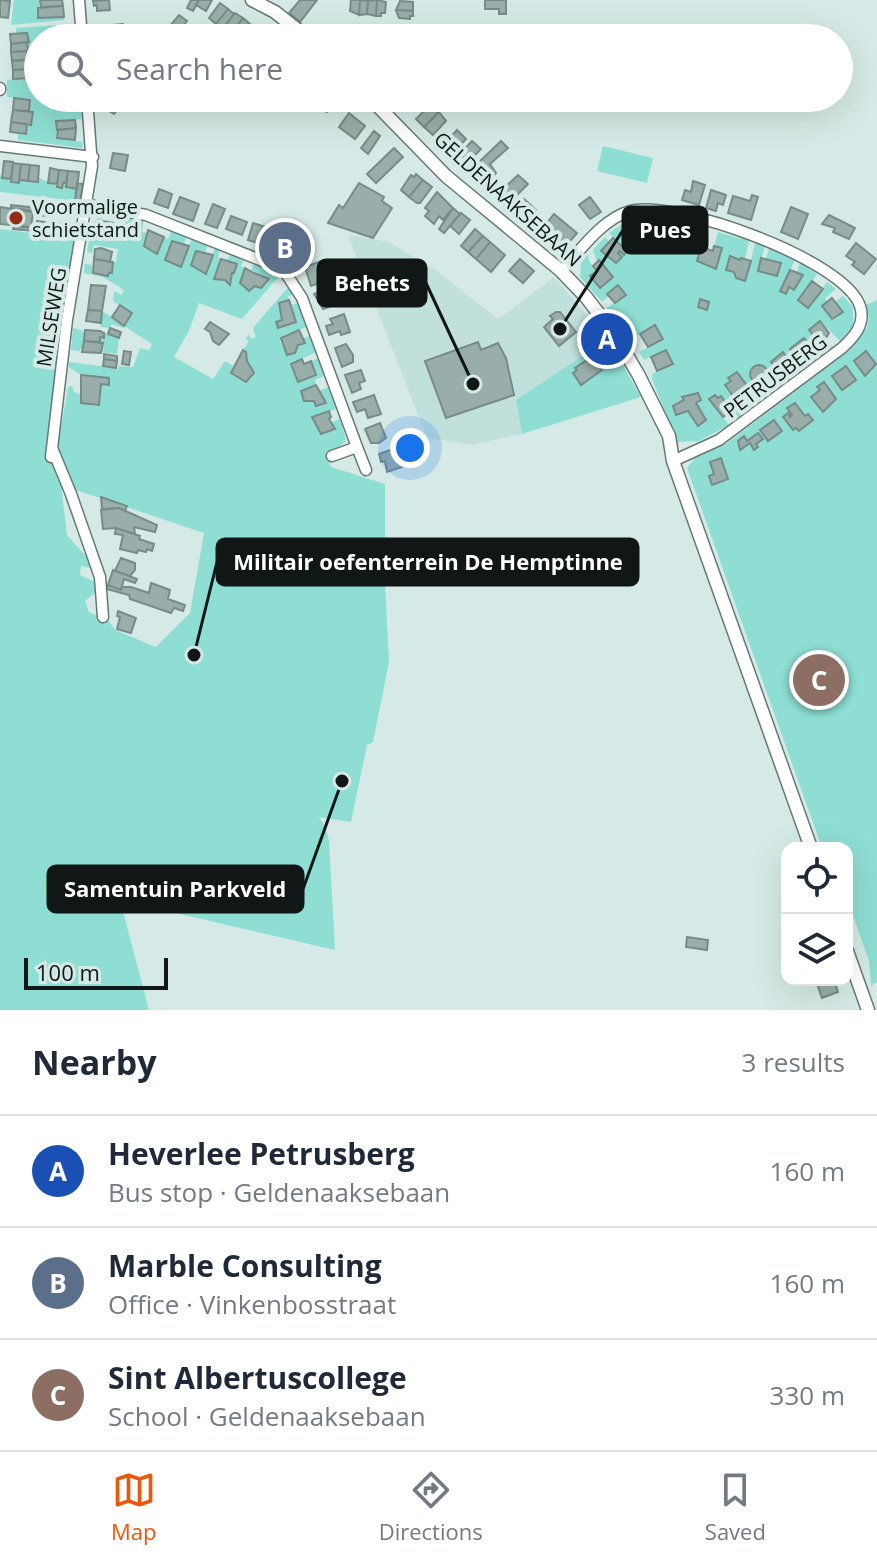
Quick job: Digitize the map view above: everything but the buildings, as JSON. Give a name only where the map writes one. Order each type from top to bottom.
[{"type":"street","points":[[79,0],[81,24]]},
{"type":"street","points":[[252,0],[290,24]]},
{"type":"street","name":"MILSEWEG","points":[[88,112],[93,157],[88,205],[67,320],[51,452],[100,577],[103,617]]},
{"type":"street","name":"GELDENAAKSEBAAN","points":[[384,112],[446,176],[561,271],[615,335],[638,374],[659,420],[659,439],[673,461],[809,842]]},
{"type":"street","points":[[0,146],[93,157]]},
{"type":"street","points":[[88,205],[146,215],[283,269],[302,298],[366,470]]},
{"type":"street","name":"PETRUSBERG","points":[[561,271],[618,216],[636,210],[657,210],[753,235],[796,253],[838,281],[858,301],[861,321],[855,335],[842,348],[719,440],[673,461]]},
{"type":"street","points":[[332,456],[357,447]]},
{"type":"street","points":[[853,968],[868,1010]]},
{"type":"shaded area","points":[[14,0],[40,0],[39,18],[64,17],[64,20],[11,25]]},
{"type":"shaded area","points":[[24,27],[24,33],[16,33],[16,28]]},
{"type":"shaded area","points":[[24,79],[24,99],[7,97],[7,80]]},
{"type":"shaded area","points":[[33,112],[81,112],[82,119],[56,121],[57,138],[83,142],[82,148],[18,140],[18,133],[26,134],[27,124],[31,124]]},
{"type":"shaded area","points":[[603,146],[653,158],[647,183],[597,171]]},
{"type":"shaded area","points":[[0,175],[18,183],[19,180],[38,182],[39,178],[62,188],[66,183],[66,188],[77,189],[75,201],[0,192]]},
{"type":"shaded area","points":[[103,214],[98,235],[119,236],[121,224],[116,223],[117,216],[144,221],[142,231],[147,234],[144,246],[157,254],[164,237],[168,239],[171,231],[186,237],[184,244],[189,246],[192,239],[208,245],[204,254],[196,251],[200,272],[206,274],[215,248],[220,250],[218,257],[221,259],[214,278],[229,284],[237,265],[227,261],[230,254],[244,259],[241,266],[245,268],[240,282],[248,291],[255,286],[261,288],[269,279],[251,270],[254,263],[280,275],[242,319],[199,303],[189,331],[174,357],[213,379],[225,361],[235,367],[231,374],[245,382],[249,376],[252,377],[254,373],[243,350],[249,341],[246,339],[249,334],[251,339],[256,337],[253,328],[290,285],[295,294],[279,303],[282,320],[278,328],[295,322],[291,305],[298,303],[307,327],[284,335],[280,341],[288,355],[297,351],[298,345],[304,343],[303,338],[310,336],[316,352],[291,364],[298,382],[316,375],[311,361],[318,358],[324,376],[315,380],[316,385],[301,391],[304,401],[314,401],[316,406],[326,403],[319,391],[328,387],[336,409],[312,418],[322,434],[334,429],[332,422],[340,419],[346,440],[341,446],[326,452],[331,467],[385,484],[389,662],[373,742],[367,745],[351,822],[319,817],[329,841],[335,950],[120,900],[149,1010],[0,1010],[0,229],[77,239],[55,423],[62,423],[68,387],[72,386],[74,392],[82,395],[101,384],[109,384],[109,378],[81,375],[69,367],[69,362],[118,370],[119,366],[133,367],[140,348],[149,350],[152,344],[124,326],[112,324],[110,328],[101,327],[102,311],[124,325],[132,313],[113,301],[114,291],[122,295],[124,290],[103,277],[84,273],[85,264],[92,265],[93,273],[108,276],[112,273],[113,262],[116,262],[118,249],[94,245],[92,253],[87,252],[92,223]],"holes":[[[61,485],[204,533],[190,613],[156,647],[115,630],[109,621],[89,612],[85,601],[99,589],[95,582],[80,575],[81,566],[94,569],[67,535]]]},
{"type":"shaded area","points":[[651,216],[659,218],[657,248],[683,250],[684,235],[667,233],[668,220],[706,229],[697,261],[715,269],[721,248],[714,246],[718,232],[749,241],[745,259],[751,260],[755,243],[765,246],[758,271],[777,276],[781,264],[766,259],[769,248],[795,260],[780,291],[785,294],[789,287],[794,290],[803,275],[796,273],[800,263],[817,274],[799,301],[809,307],[827,282],[836,289],[825,298],[827,302],[822,306],[832,319],[843,312],[835,302],[843,296],[853,307],[853,326],[840,341],[820,321],[809,330],[817,341],[821,339],[833,347],[809,365],[804,359],[813,350],[805,339],[791,349],[804,368],[801,370],[796,364],[793,366],[783,353],[771,361],[780,373],[788,368],[794,376],[783,384],[772,370],[768,372],[764,366],[758,365],[752,370],[755,382],[768,377],[777,389],[760,402],[737,372],[729,378],[731,381],[725,385],[733,396],[739,392],[751,408],[737,418],[721,397],[715,395],[710,399],[729,425],[699,441],[677,442],[652,379],[652,374],[673,364],[666,350],[644,360],[639,352],[663,339],[655,325],[631,339],[615,314],[612,315],[607,308],[625,295],[618,285],[607,293],[609,296],[602,302],[580,277],[581,262],[588,254],[597,271],[590,277],[600,288],[613,277],[600,261],[597,262],[593,250],[605,237],[610,242],[602,251],[616,263],[622,257],[618,253],[627,251],[609,233],[628,220],[626,242],[648,244]]},
{"type":"shaded area","points":[[348,235],[389,242],[437,271],[498,319],[554,277],[608,339],[516,400],[522,434],[471,445],[427,438]]},
{"type":"shaded area","points":[[877,300],[877,982],[871,986],[869,961],[853,916],[853,842],[820,842],[687,468],[696,457],[727,443],[851,349],[867,328],[869,317],[866,305]]},
{"type":"shaded area","points":[[73,328],[85,334],[83,347],[79,351],[71,350]]},
{"type":"shaded area","points":[[100,331],[119,338],[117,354],[103,352],[104,343],[100,342],[104,334]]},
{"type":"shaded area","points":[[608,339],[641,397],[522,434],[516,400]]},
{"type":"place","name":"Voormalige schietstand","points":[[16,218]]},
{"type":"place","name":"Marble Consulting","points":[[285,248]]},
{"type":"place","name":"Pues","points":[[560,329]]},
{"type":"place","name":"Heverlee Petrusberg","points":[[607,339]]},
{"type":"place","name":"Behets","points":[[473,384]]},
{"type":"place","name":"Militair oefenterrein De Hemptinne","points":[[194,655]]},
{"type":"place","name":"Sint Albertuscollege","points":[[819,680]]},
{"type":"place","name":"Samentuin Parkveld","points":[[342,781]]}]
